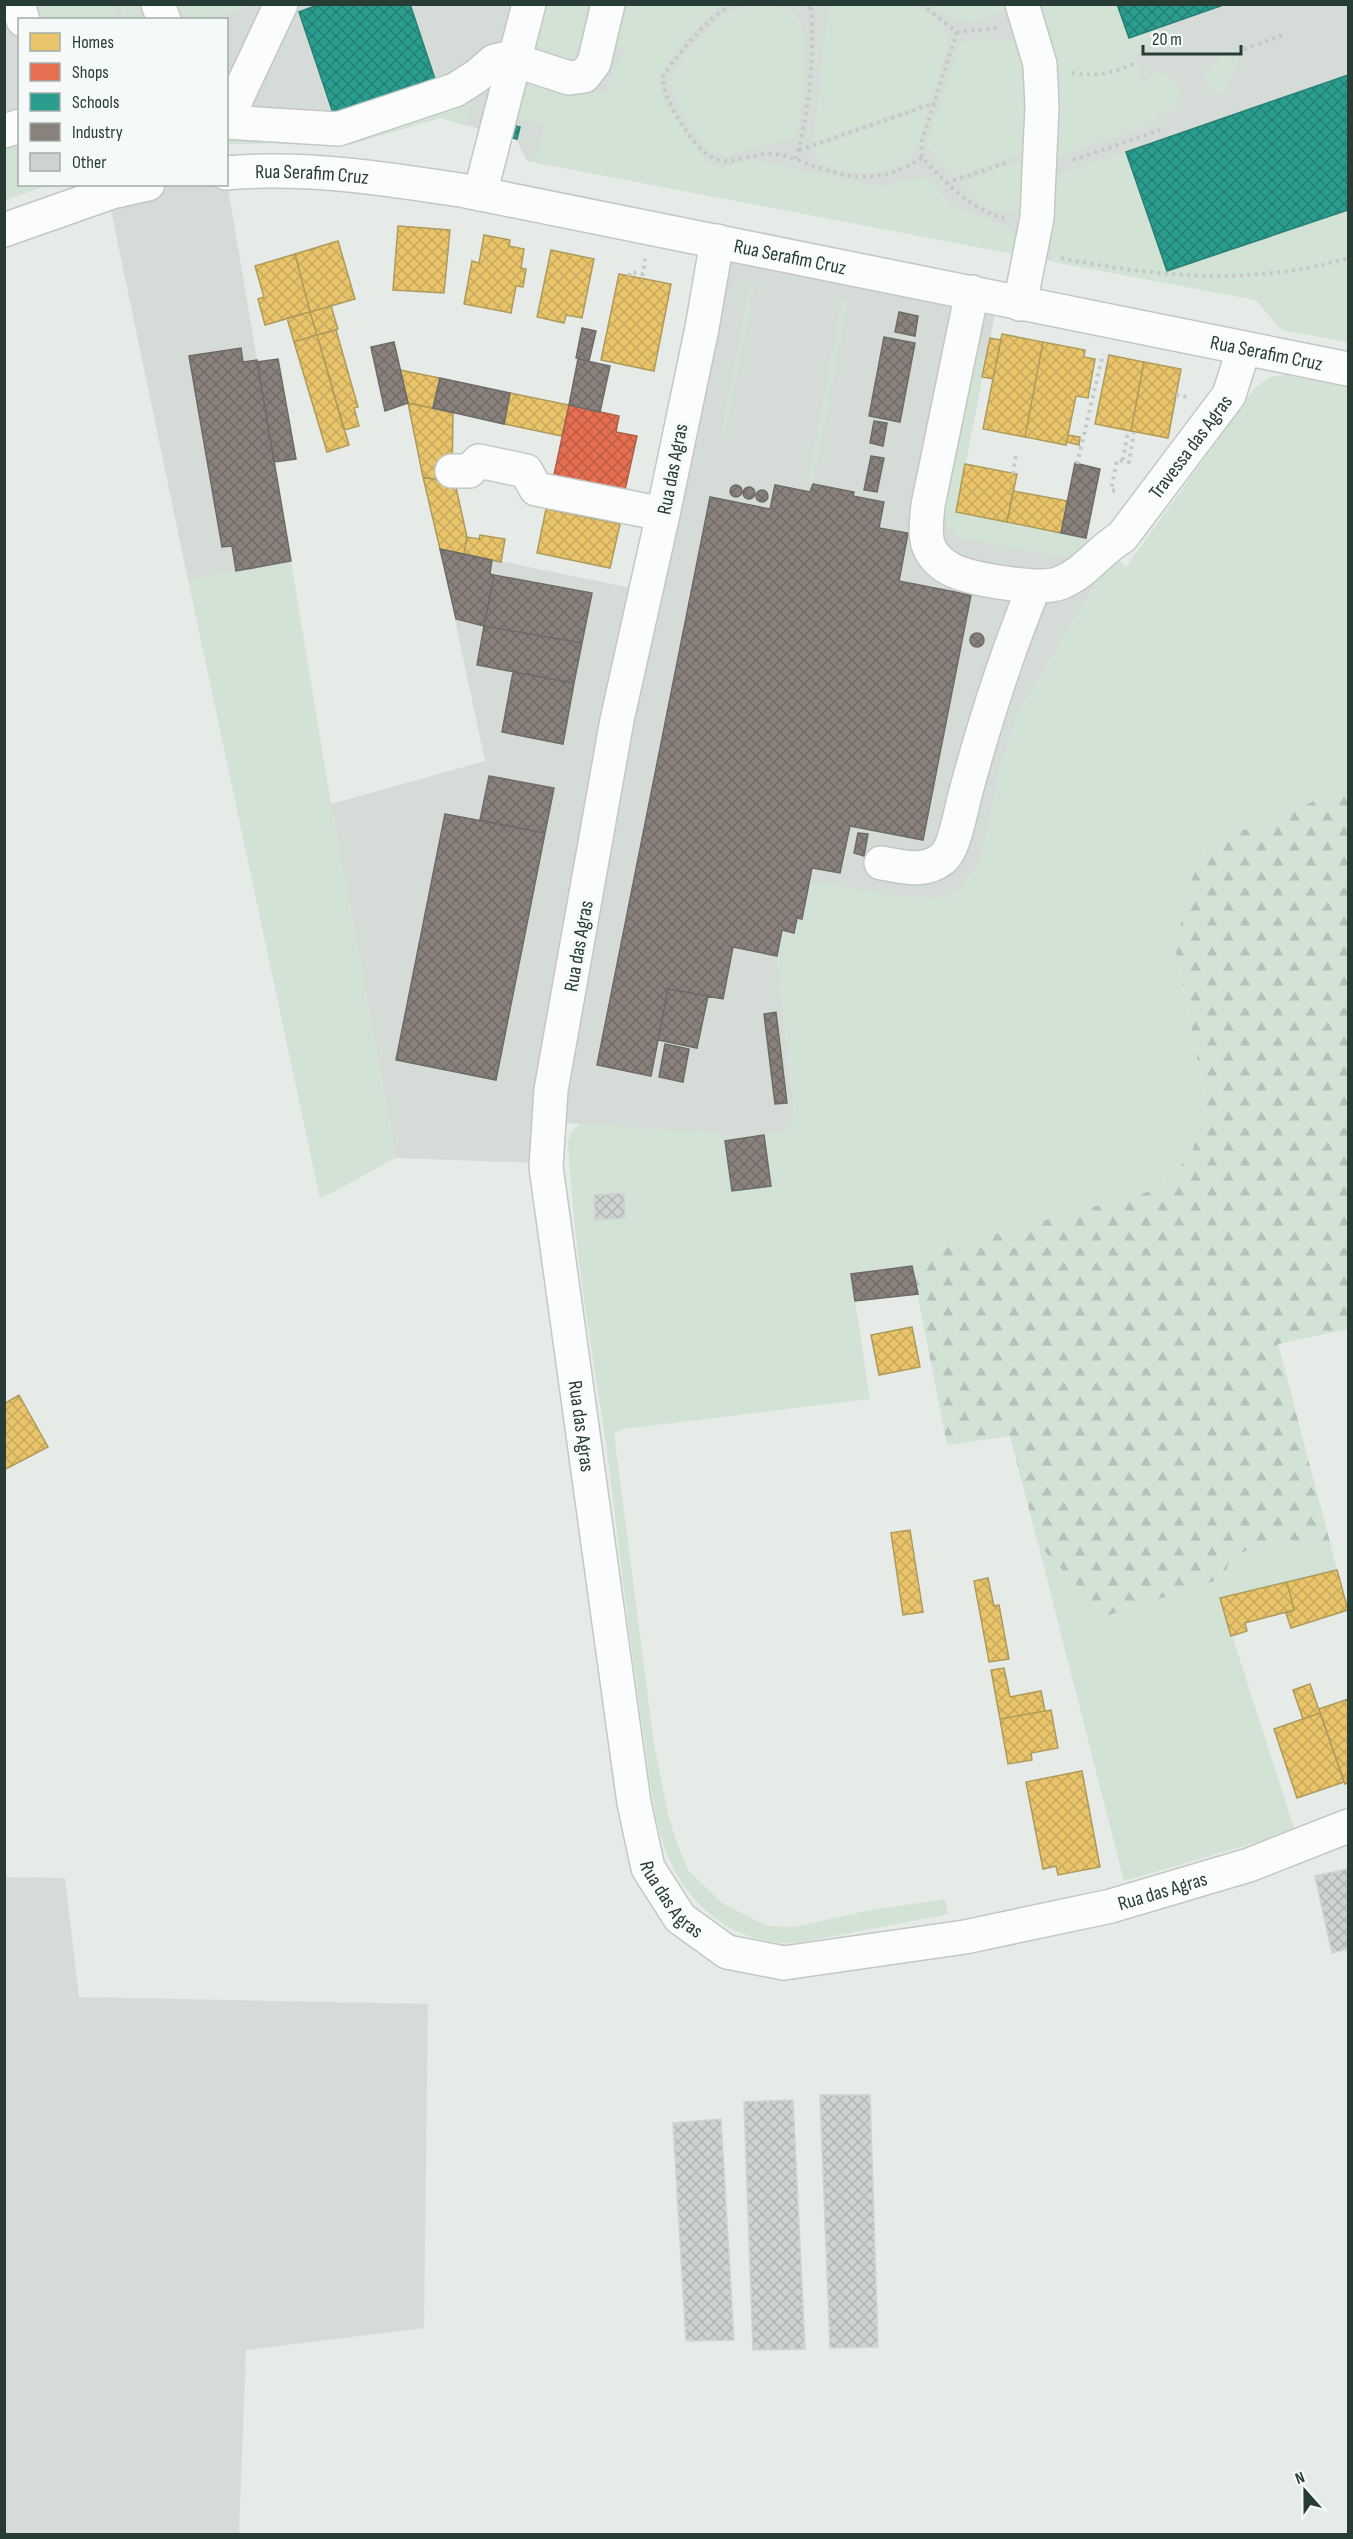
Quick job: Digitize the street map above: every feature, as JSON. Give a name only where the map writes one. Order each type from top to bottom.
[{"type":"street","points":[[228,118],[281,4]]},
{"type":"street","points":[[480,194],[529,4]]},
{"type":"street","points":[[228,122],[338,129],[455,90],[477,76],[494,61],[503,59],[514,60],[569,78],[584,76],[594,63],[608,4]]},
{"type":"street","points":[[1020,304],[1037,218],[1042,107],[1037,55],[1024,12]]},
{"type":"street","name":"Rua Serafim Cruz","points":[[228,173],[256,171],[369,176],[480,194],[1348,369]]},
{"type":"street","points":[[4,230],[112,192],[139,186]]},
{"type":"street","name":"Rua das Agras","points":[[717,241],[702,328],[617,720],[551,1089],[546,1167],[634,1803],[648,1868],[680,1918],[727,1952],[784,1963],[965,1937],[1111,1905],[1249,1865],[1348,1826]]},
{"type":"street","points":[[881,863],[923,869],[944,858],[953,838],[984,723],[1012,639],[1034,587],[960,573],[942,564],[930,550],[926,534],[928,505],[972,292]]},
{"type":"street","name":"Travessa das Agras","points":[[1034,587],[1056,585],[1073,577],[1088,567],[1104,548],[1122,537],[1229,396],[1244,348]]},
{"type":"street","points":[[452,471],[469,471],[479,461],[501,465],[526,471],[536,489],[663,514]]},
{"type":"path","points":[[731,4],[711,20],[674,60],[663,76],[665,92],[674,112],[700,149],[715,159],[730,160],[770,153],[820,168],[866,177],[884,176],[903,170],[922,158]]},
{"type":"path","points":[[796,159],[807,114],[813,45],[812,7],[801,4]]},
{"type":"path","points":[[921,4],[957,33],[997,28],[1024,12]]},
{"type":"path","points":[[957,33],[922,141],[922,158],[954,192],[976,208],[1010,220],[1037,218]]},
{"type":"path","points":[[1244,49],[1282,35]]},
{"type":"path","points":[[1037,55],[1071,73],[1089,76],[1117,72],[1137,62]]},
{"type":"path","points":[[798,150],[935,103]]},
{"type":"path","points":[[946,183],[1039,162],[1160,130]]},
{"type":"path","points":[[629,276],[630,272],[643,274],[647,252]]},
{"type":"path","points":[[1031,252],[1142,271],[1203,275],[1251,275],[1294,270],[1348,258]]},
{"type":"path","points":[[1077,464],[1089,423],[1110,322]]},
{"type":"path","points":[[1122,460],[1128,431]]},
{"type":"path","points":[[1129,462],[1134,432]]},
{"type":"path","points":[[1013,474],[1016,454]]},
{"type":"shaded area","points":[[4,5],[1348,5],[1348,342],[1282,330],[1256,300],[527,161],[516,139],[440,118],[348,145],[228,144],[228,18],[18,18],[18,186],[45,186],[5,200]]},
{"type":"shaded area","points":[[162,186],[228,186],[291,561],[188,580],[109,201]]},
{"type":"shaded area","points":[[721,248],[997,303],[956,512],[1086,538],[1113,555],[992,849],[967,895],[802,919],[794,933],[782,931],[777,956],[794,1109],[793,1121],[786,1131],[771,1186],[580,1124],[544,1121],[541,1163],[396,1158],[331,804],[485,761],[440,549],[651,592]]},
{"type":"shaded area","points":[[5,1877],[65,1878],[79,1997],[428,2004],[424,2328],[246,2350],[239,2534],[5,2534]]},
{"type":"green space","points":[[179,4],[252,5],[218,18],[178,18],[173,6]]},
{"type":"green space","points":[[28,5],[112,5],[117,18],[33,18]]},
{"type":"green space","points":[[118,5],[137,5],[141,17],[149,15],[150,18],[123,18]]},
{"type":"green space","points":[[546,5],[598,5],[581,61],[562,66],[535,54]]},
{"type":"green space","points":[[618,5],[722,5],[682,42],[662,70],[659,79],[664,102],[705,161],[720,168],[753,160],[769,162],[845,180],[883,186],[920,177],[934,183],[945,200],[953,206],[1008,227],[1016,240],[1018,255],[534,162],[545,125],[518,118],[529,78],[569,92],[605,92],[624,48],[609,44]]},
{"type":"green space","points":[[828,5],[915,5],[939,20],[946,32],[947,49],[931,101],[813,142]]},
{"type":"green space","points":[[930,5],[1011,5],[999,12],[964,21],[952,19]]},
{"type":"green space","points":[[1036,5],[1117,5],[1129,38],[1158,28],[1151,46],[1134,54],[1144,82],[1158,72],[1179,84],[1179,96],[1171,110],[1155,115],[1158,123],[1048,160]]},
{"type":"green space","points":[[753,6],[789,10],[799,21],[804,48],[800,122],[796,132],[787,140],[728,155],[717,154],[708,149],[694,132],[681,111],[670,84],[685,57],[719,20],[732,11]]},
{"type":"green space","points":[[974,38],[1015,42],[1025,49],[1028,150],[955,177],[932,154],[927,141],[957,52],[961,45]]},
{"type":"green space","points":[[1232,49],[1240,52],[1235,72],[1221,93],[1215,94],[1205,84],[1205,73]]},
{"type":"green space","points":[[471,103],[465,125],[440,118],[348,145],[228,144],[228,131]]},
{"type":"green space","points":[[928,108],[921,136],[912,155],[899,166],[871,172],[841,169],[828,165],[818,158],[812,149]]},
{"type":"green space","points":[[18,138],[18,186],[45,186],[5,200],[4,144]]},
{"type":"green space","points":[[1126,152],[1168,271],[1348,210],[1348,342],[1282,330],[1256,300],[1053,262],[1051,242],[1055,217],[1049,178]]},
{"type":"green space","points":[[1029,159],[1024,201],[1017,211],[1000,212],[992,209],[978,200],[960,182]]},
{"type":"green space","points":[[750,283],[755,283],[724,439],[720,438]]},
{"type":"green space","points":[[842,300],[848,301],[813,484],[807,483]]},
{"type":"green space","points":[[975,355],[986,357],[956,512],[1092,540],[1070,559],[959,537],[947,527],[945,508]]},
{"type":"green space","points":[[1286,375],[1348,387],[1348,787],[1200,848],[1175,947],[1206,1101],[1192,1153],[1159,1189],[924,1253],[912,1266],[851,1274],[870,1399],[623,1429],[614,1434],[654,1744],[668,1814],[688,1870],[722,1903],[767,1926],[794,1927],[866,1911],[945,1899],[948,1914],[803,1942],[783,1943],[745,1935],[711,1915],[684,1886],[667,1854],[654,1808],[627,1617],[607,1448],[578,1250],[570,1178],[568,1142],[571,1132],[580,1124],[721,1133],[725,1141],[786,1131],[793,1121],[794,1109],[777,956],[782,930],[794,933],[797,918],[802,919],[810,881],[887,895],[940,898],[948,897],[962,887],[976,867],[982,852],[999,770],[1017,715],[1113,555],[1126,567],[1255,388],[1270,377]]},
{"type":"green space","points":[[291,561],[331,804],[396,1158],[320,1199],[188,580]]},
{"type":"green space","points":[[1348,787],[1348,1329],[1278,1344],[1330,1542],[1316,1548],[1285,1538],[1231,1556],[1224,1578],[1106,1616],[1038,1544],[1010,1436],[947,1445],[912,1266],[924,1253],[1159,1189],[1192,1153],[1206,1101],[1175,947],[1200,848]]},
{"type":"green space","points":[[1285,1538],[1316,1548],[1330,1542],[1337,1570],[1220,1598],[1295,1831],[1124,1881],[1038,1544],[1106,1616],[1224,1578],[1231,1556]]},
{"type":"building: Homes","points":[[398,226],[450,230],[444,293],[393,290]]},
{"type":"building: Homes","points":[[484,235],[510,240],[509,246],[524,249],[521,268],[526,269],[523,287],[516,286],[511,313],[464,304],[472,261],[479,263]]},
{"type":"building: Homes","points":[[338,241],[355,299],[310,312],[295,254]]},
{"type":"building: Homes","points":[[551,250],[594,259],[582,318],[566,315],[564,323],[537,317]]},
{"type":"building: Homes","points":[[295,254],[310,312],[265,325],[258,299],[264,297],[255,266]]},
{"type":"building: Homes","points":[[619,274],[671,284],[654,371],[601,360]]},
{"type":"building: Homes","points":[[331,306],[338,329],[317,335],[310,312]]},
{"type":"building: Homes","points":[[310,312],[317,335],[294,342],[287,318]]},
{"type":"building: Homes","points":[[336,330],[358,407],[354,408],[359,426],[344,430],[317,335]]},
{"type":"building: Homes","points":[[1002,334],[1043,342],[1025,437],[983,429]]},
{"type":"building: Homes","points":[[317,335],[349,445],[327,452],[294,342]]},
{"type":"building: Homes","points":[[990,338],[1001,340],[993,379],[982,377]]},
{"type":"building: Homes","points":[[1043,342],[1085,350],[1084,357],[1095,359],[1088,398],[1076,396],[1066,445],[1025,437]]},
{"type":"building: Homes","points":[[1109,355],[1144,362],[1131,431],[1095,424]]},
{"type":"building: Homes","points":[[1144,362],[1181,369],[1168,438],[1131,431]]},
{"type":"building: Homes","points":[[400,370],[440,378],[433,408],[408,403]]},
{"type":"building: Homes","points":[[510,393],[569,405],[562,436],[504,424]]},
{"type":"building: Homes","points":[[408,403],[453,413],[452,483],[423,477]]},
{"type":"building: Homes","points":[[1068,435],[1080,437],[1079,445],[1067,442]]},
{"type":"building: Homes","points":[[965,464],[1017,474],[1007,522],[956,512]]},
{"type":"building: Homes","points":[[423,477],[455,483],[467,537],[464,554],[440,549]]},
{"type":"building: Homes","points":[[1013,491],[1068,501],[1061,533],[1007,522]]},
{"type":"building: Homes","points":[[546,509],[620,524],[610,568],[537,553]]},
{"type":"building: Homes","points":[[480,535],[505,539],[501,562],[464,554],[467,537],[479,539]]},
{"type":"building: Homes","points":[[912,1327],[920,1367],[879,1375],[871,1335]]},
{"type":"building: Homes","points":[[19,1395],[48,1447],[4,1470],[4,1404]]},
{"type":"building: Homes","points":[[910,1530],[923,1612],[903,1615],[891,1533]]},
{"type":"building: Homes","points":[[1337,1570],[1348,1610],[1291,1628],[1286,1613],[1294,1610],[1287,1582]]},
{"type":"building: Homes","points":[[988,1578],[994,1606],[999,1605],[1009,1659],[989,1662],[974,1581]]},
{"type":"building: Homes","points":[[1287,1582],[1294,1610],[1245,1623],[1247,1631],[1231,1636],[1220,1598]]},
{"type":"building: Homes","points":[[1004,1668],[1010,1697],[1041,1691],[1045,1711],[1000,1719],[991,1670]]},
{"type":"building: Homes","points":[[1310,1684],[1320,1713],[1303,1719],[1293,1690]]},
{"type":"building: Homes","points":[[1348,1699],[1348,1782],[1345,1784],[1319,1709]]},
{"type":"building: Homes","points":[[1051,1710],[1058,1748],[1031,1753],[1032,1760],[1008,1764],[1000,1719]]},
{"type":"building: Homes","points":[[1320,1713],[1344,1782],[1297,1798],[1274,1729]]},
{"type":"building: Homes","points":[[1082,1771],[1100,1867],[1058,1875],[1056,1866],[1043,1869],[1026,1782]]},
{"type":"building: Shops","points":[[569,405],[619,416],[616,432],[637,436],[623,499],[552,484]]},
{"type":"building: Schools","points":[[320,4],[410,4],[435,79],[333,113],[299,12]]},
{"type":"building: Schools","points":[[1117,4],[1226,4],[1129,38]]},
{"type":"building: Schools","points":[[1348,75],[1348,210],[1167,271],[1126,152]]},
{"type":"building: Schools","points":[[512,125],[520,127],[517,139],[508,137]]},
{"type":"building: Industry","points":[[899,312],[918,316],[915,336],[895,332]]},
{"type":"building: Industry","points":[[582,328],[596,331],[589,361],[576,358]]},
{"type":"building: Industry","points":[[884,337],[915,343],[900,422],[869,416]]},
{"type":"building: Industry","points":[[394,342],[408,403],[385,411],[371,347]]},
{"type":"building: Industry","points":[[241,348],[243,362],[257,360],[291,561],[236,571],[232,546],[222,547],[189,356]]},
{"type":"building: Industry","points":[[278,359],[296,459],[274,462],[257,362]]},
{"type":"building: Industry","points":[[578,359],[610,366],[600,412],[569,405]]},
{"type":"building: Industry","points":[[440,378],[510,393],[504,424],[433,408]]},
{"type":"building: Industry","points":[[874,421],[887,423],[883,446],[870,443]]},
{"type":"building: Industry","points":[[871,456],[884,458],[877,492],[864,490]]},
{"type":"building: Industry","points":[[1075,463],[1100,469],[1086,538],[1061,533]]},
{"type":"building: Industry","points":[[813,484],[854,492],[853,496],[884,502],[879,528],[908,533],[899,581],[971,595],[923,840],[850,826],[840,873],[812,868],[802,919],[797,918],[794,933],[782,930],[777,956],[733,947],[723,999],[668,989],[651,1076],[597,1065],[710,497],[770,509],[775,485],[810,492]]},
{"type":"building: Industry","points":[[738,485],[742,491],[738,497],[734,497],[730,489]]},
{"type":"building: Industry","points":[[751,487],[755,493],[751,499],[747,499],[743,491]]},
{"type":"building: Industry","points":[[764,490],[768,496],[764,502],[760,502],[756,494]]},
{"type":"building: Industry","points":[[440,549],[492,560],[490,574],[494,575],[484,626],[456,619]]},
{"type":"building: Industry","points":[[494,575],[592,593],[582,643],[484,626]]},
{"type":"building: Industry","points":[[484,626],[582,643],[574,683],[477,665]]},
{"type":"building: Industry","points":[[974,633],[980,633],[984,640],[980,647],[974,647],[970,643],[970,637]]},
{"type":"building: Industry","points":[[513,672],[574,683],[563,744],[502,732]]},
{"type":"building: Industry","points":[[489,776],[554,788],[545,833],[480,820]]},
{"type":"building: Industry","points":[[445,814],[545,833],[496,1080],[396,1060]]},
{"type":"building: Industry","points":[[858,833],[868,834],[864,856],[854,853]]},
{"type":"building: Industry","points":[[668,989],[708,996],[697,1048],[658,1040]]},
{"type":"building: Industry","points":[[776,1012],[787,1103],[775,1104],[764,1014]]},
{"type":"building: Industry","points":[[665,1044],[689,1049],[683,1082],[659,1077]]},
{"type":"building: Industry","points":[[764,1135],[771,1186],[732,1191],[725,1141]]},
{"type":"building: Industry","points":[[912,1266],[918,1294],[855,1301],[851,1274]]},
{"type":"building: Other","points":[[624,1193],[625,1218],[595,1220],[594,1195]]},
{"type":"building: Other","points":[[1348,1869],[1348,1949],[1332,1953],[1315,1876]]},
{"type":"building: Other","points":[[820,2095],[870,2095],[878,2347],[830,2348]]},
{"type":"building: Other","points":[[793,2100],[805,2349],[753,2350],[744,2102]]},
{"type":"building: Other","points":[[721,2119],[734,2340],[686,2341],[673,2123]]}]
